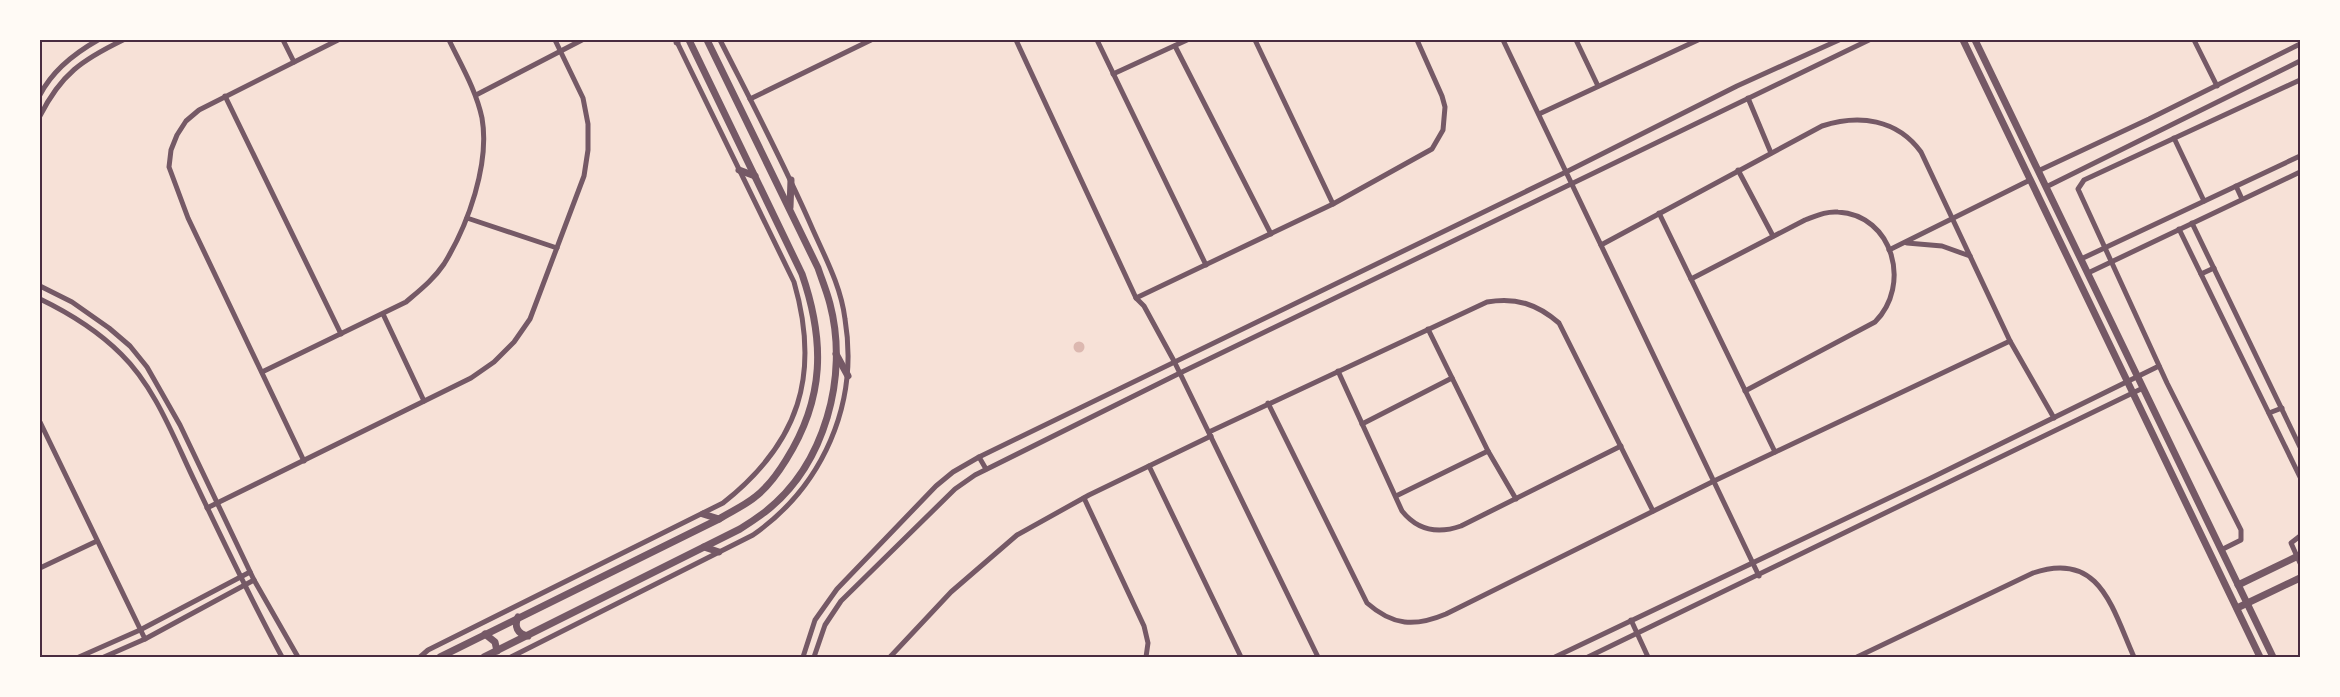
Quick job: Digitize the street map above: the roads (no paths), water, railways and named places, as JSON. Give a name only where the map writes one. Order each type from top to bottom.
[{"type":"street","points":[[40,95],[60,68],[83,48],[98,40]]},
{"type":"street","points":[[40,116],[49,98],[67,75],[89,56],[123,40]]},
{"type":"street","points":[[283,40],[294,62]]},
{"type":"street","points":[[304,461],[188,218],[169,167],[171,150],[177,134],[186,121],[198,110],[338,40]]},
{"type":"street","points":[[262,372],[406,302],[426,285],[443,265],[466,218],[481,170],[484,144],[482,119],[476,95],[449,40]]},
{"type":"street","points":[[208,508],[471,378],[494,362],[514,342],[530,319],[584,176],[588,150],[588,124],[583,98],[555,40]]},
{"type":"street","points":[[476,95],[582,40]]},
{"type":"street","points":[[440,657],[719,519],[755,497],[778,472],[797,442],[810,410],[817,376],[818,341],[813,307],[802,274],[689,40]]},
{"type":"street","points":[[484,657],[740,529],[766,511],[792,484],[813,452],[828,417],[836,380],[836,342],[830,304],[818,268],[707,40]]},
{"type":"street","points":[[511,657],[752,536],[765,527],[802,490],[821,462],[835,431],[843,405],[848,376],[845,318],[838,288],[791,180],[720,40]]},
{"type":"street","points":[[750,99],[871,40]]},
{"type":"street","points":[[1016,40],[1136,298],[1144,306],[1174,361],[1318,657]]},
{"type":"street","points":[[1097,40],[1206,264]]},
{"type":"street","points":[[1113,74],[1187,40]]},
{"type":"street","points":[[1255,40],[1332,204]]},
{"type":"street","points":[[1136,298],[1332,204],[1432,150],[1443,130],[1445,108],[1417,40]]},
{"type":"street","points":[[1503,40],[1602,244],[1758,576]]},
{"type":"street","points":[[1576,40],[1598,86]]},
{"type":"street","points":[[1538,114],[1698,40]]},
{"type":"street","points":[[803,657],[815,620],[837,589],[936,486],[953,472],[979,457],[1566,172],[1737,86],[1839,40]]},
{"type":"street","points":[[814,657],[825,625],[832,612],[858,582],[955,489],[986,469],[1180,373],[1869,40]]},
{"type":"street","points":[[1963,40],[2260,657]]},
{"type":"street","points":[[1975,40],[2273,657]]},
{"type":"street","points":[[2194,40],[2217,86]]},
{"type":"street","points":[[420,657],[436,646],[723,503],[748,484],[769,460],[786,434],[798,405],[804,374],[806,343],[803,312],[794,282],[677,41]]},
{"type":"street","points":[[2038,170],[2217,86],[2300,44]]},
{"type":"street","points":[[1175,46],[1271,234]]},
{"type":"street","points":[[2046,187],[2300,61]]},
{"type":"street","points":[[2221,550],[2241,540],[2241,530],[2159,366],[2078,192],[2081,182],[2300,80]]},
{"type":"street","points":[[225,96],[341,334]]},
{"type":"street","points":[[1748,98],[1771,152]]},
{"type":"street","points":[[1602,244],[1822,126],[1835,122],[1862,119],[1889,126],[1908,138],[1921,152],[2010,341],[2054,418]]},
{"type":"street","points":[[2174,138],[2204,201]]},
{"type":"street","points":[[2081,259],[2300,156]]},
{"type":"street","points":[[739,170],[755,176]]},
{"type":"street","points":[[1738,170],[1772,236]]},
{"type":"street","points":[[2088,273],[2300,172]]},
{"type":"street","points":[[790,210],[791,180]]},
{"type":"street","points":[[1889,250],[2030,180]]},
{"type":"street","points":[[2236,186],[2242,199]]},
{"type":"street","points":[[1691,278],[1772,236],[1824,213],[1838,212],[1851,214],[1864,220],[1875,228],[1889,250],[1896,278],[1894,292],[1881,316],[1875,322],[1745,391]]},
{"type":"street","points":[[1659,213],[1774,452]]},
{"type":"street","points":[[466,218],[557,248]]},
{"type":"street","points":[[2192,223],[2298,438],[2300,447]]},
{"type":"street","points":[[2179,229],[2300,477]]},
{"type":"street","points":[[1904,243],[1933,244],[1970,256]]},
{"type":"street","points":[[2201,274],[2214,268]]},
{"type":"street","points":[[40,286],[72,302],[109,328],[130,346],[147,367],[180,425],[254,580],[298,657]]},
{"type":"street","points":[[40,299],[66,312],[102,337],[122,354],[138,374],[168,426],[243,585],[282,657]]},
{"type":"street","points":[[890,657],[951,592],[1007,543],[1084,498],[1268,403],[1487,302],[1517,300],[1545,311],[1560,323],[1653,511]]},
{"type":"street","points":[[383,314],[424,401]]},
{"type":"street","points":[[1428,329],[1488,451],[1516,499]]},
{"type":"street","points":[[1268,403],[1367,603],[1387,617],[1410,623],[1429,621],[1774,452],[2010,341]]},
{"type":"street","points":[[836,353],[848,376]]},
{"type":"street","points":[[1555,657],[2159,366]]},
{"type":"street","points":[[1338,371],[1402,511],[1412,522],[1428,530],[1437,532],[1461,526],[1621,446]]},
{"type":"street","points":[[1362,424],[1452,378]]},
{"type":"street","points":[[1588,657],[2144,388]]},
{"type":"street","points":[[2269,413],[2282,408]]},
{"type":"street","points":[[40,422],[145,639]]},
{"type":"street","points":[[1396,496],[1488,451]]},
{"type":"street","points":[[979,457],[986,469]]},
{"type":"street","points":[[1148,466],[1241,657]]},
{"type":"street","points":[[1084,498],[1144,626],[1148,643],[1146,657]]},
{"type":"street","points":[[703,514],[719,519]]},
{"type":"street","points":[[2238,585],[2299,558],[2291,543],[2300,536]]},
{"type":"street","points":[[40,568],[97,541]]},
{"type":"street","points":[[704,547],[719,552]]},
{"type":"street","points":[[1857,657],[2032,573],[2050,567],[2067,567],[2084,573],[2098,584],[2110,602],[2134,657]]},
{"type":"street","points":[[79,657],[140,630],[250,572]]},
{"type":"street","points":[[2237,608],[2300,578]]},
{"type":"street","points":[[104,657],[145,639],[254,580]]},
{"type":"street","points":[[518,617],[517,630],[528,636]]},
{"type":"street","points":[[815,620],[825,625]]},
{"type":"street","points":[[1631,620],[1648,657]]},
{"type":"street","points":[[485,634],[495,642],[497,651]]}]
